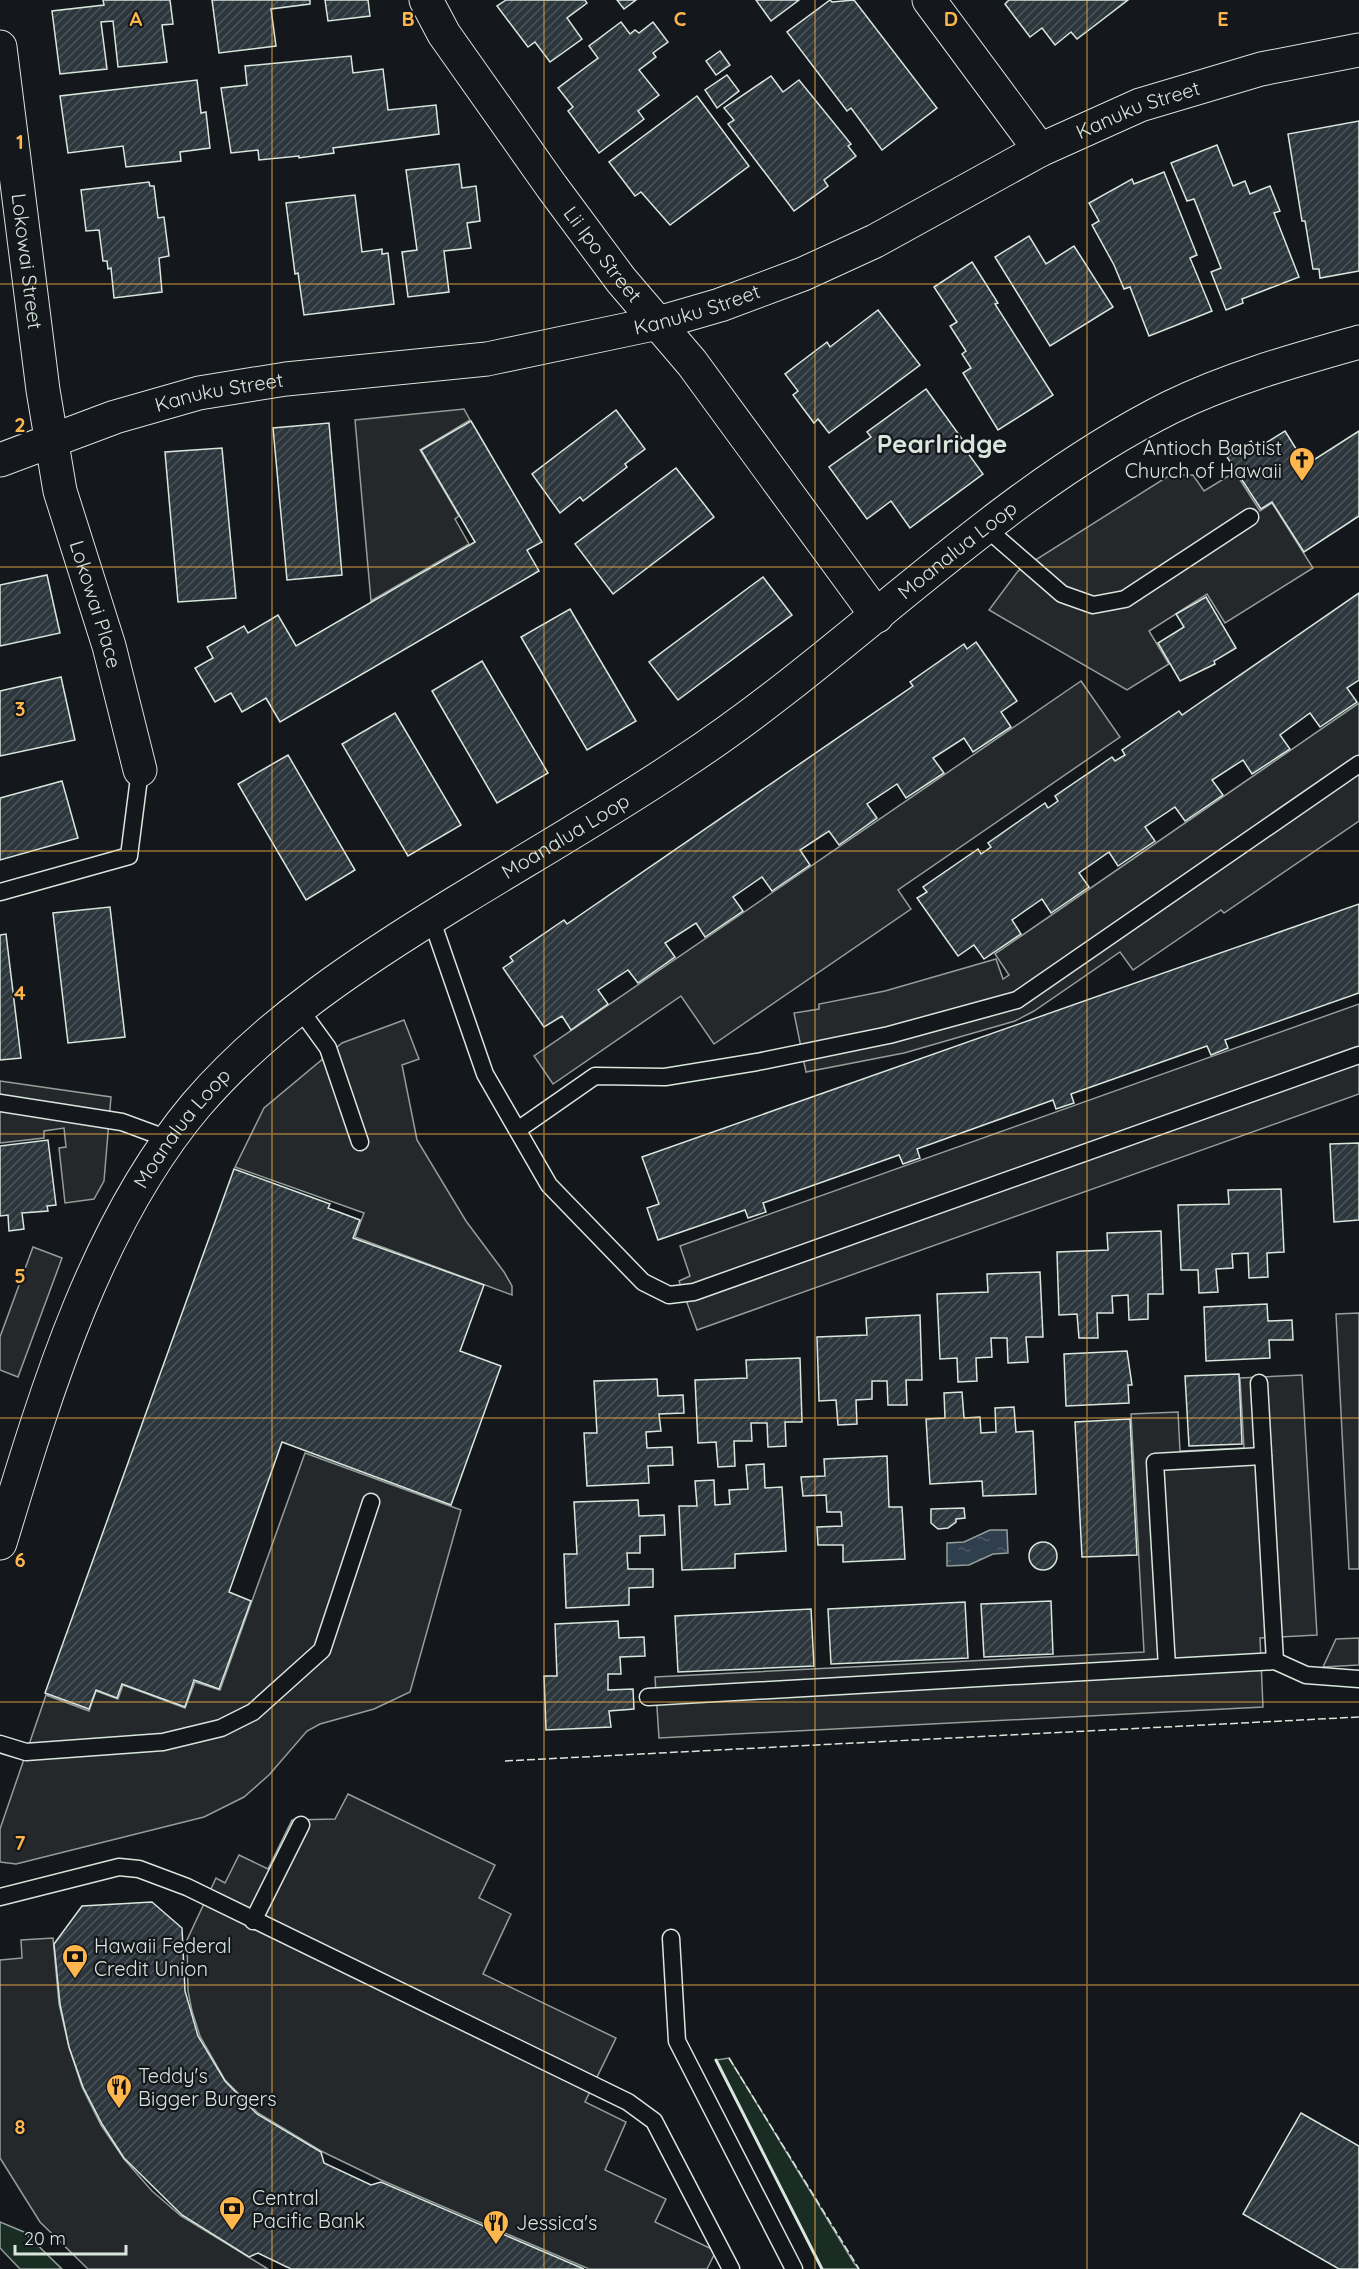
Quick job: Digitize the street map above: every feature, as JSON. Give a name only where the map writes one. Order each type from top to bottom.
[{"type":"street","name":"Lii Ipo Street","points":[[426,0],[444,34],[552,187],[621,280],[692,363],[877,616]]},
{"type":"street","points":[[929,0],[1040,150]]},
{"type":"street","name":"Lokowai Street","points":[[0,47],[51,441]]},
{"type":"street","name":"Kanuku Street","points":[[0,460],[141,408],[242,385],[487,359],[658,323],[763,291],[803,274],[875,241],[1040,150],[1140,105],[1261,69],[1359,50]]},
{"type":"street","name":"Moanalua Loop","points":[[0,1542],[59,1358],[112,1239],[138,1188],[171,1140],[219,1080],[299,1008],[370,957],[431,918],[685,762],[758,710],[986,528],[1052,479],[1173,406],[1295,361],[1359,342]]},
{"type":"street","name":"Lokowai Place","points":[[51,441],[60,491],[109,646],[140,770]]},
{"type":"lane","points":[[986,528],[1062,594],[1093,605],[1125,599],[1250,517]]},
{"type":"lane","points":[[519,1129],[595,1076],[665,1077],[757,1062],[889,1035],[1017,1000],[1359,764]]},
{"type":"lane","points":[[0,892],[129,856],[140,770]]},
{"type":"lane","points":[[431,918],[485,1074],[519,1129],[549,1185],[644,1282],[669,1295],[694,1292],[1359,1055]]},
{"type":"lane","points":[[299,1008],[328,1048],[360,1142]]},
{"type":"lane","points":[[0,1103],[122,1122],[171,1140]]},
{"type":"lane","points":[[1259,1383],[1275,1660]]},
{"type":"lane","points":[[1167,1666],[1155,1462],[1263,1456]]},
{"type":"lane","points":[[0,1744],[26,1752],[163,1742],[221,1728],[253,1712],[322,1650],[371,1502]]},
{"type":"lane","points":[[648,1697],[1275,1660],[1306,1675],[1359,1679]]},
{"type":"lane","points":[[253,1922],[301,1825]]},
{"type":"lane","points":[[0,1897],[119,1867],[139,1869],[187,1887],[253,1922],[641,2109],[654,2121],[666,2140],[731,2269]]},
{"type":"lane","points":[[671,1938],[677,2041],[794,2269]]},
{"type":"green space","points":[[729,2058],[859,2269],[822,2269],[716,2060]]},
{"type":"green space","points":[[0,2222],[24,2232],[62,2269],[20,2269],[0,2248]]},
{"type":"shaded area","points":[[464,409],[470,420],[420,450],[459,516],[455,519],[469,544],[371,601],[355,420]]},
{"type":"shaded area","points":[[1235,472],[1260,511],[1272,503],[1313,568],[1225,623],[1207,594],[1149,631],[1169,664],[1127,690],[989,610],[1018,571],[1170,475],[1193,475],[1204,491]]},
{"type":"shaded area","points":[[1081,681],[1120,737],[898,890],[911,909],[714,1044],[681,996],[553,1084],[534,1056]]},
{"type":"shaded area","points":[[1359,703],[1359,821],[1224,913],[1221,910],[1133,970],[1120,952],[1034,1011],[1015,1021],[904,1053],[806,1072],[794,1013],[819,1009],[819,1004],[885,991],[996,959],[1003,979],[1009,975],[995,954]]},
{"type":"shaded area","points":[[1359,1004],[1359,1094],[697,1330],[679,1281],[690,1276],[680,1246]]},
{"type":"shaded area","points":[[404,1020],[419,1059],[402,1065],[417,1140],[466,1221],[504,1272],[512,1286],[512,1295],[355,1237],[364,1213],[235,1167],[264,1108],[342,1043]]},
{"type":"shaded area","points":[[0,1081],[111,1097],[104,1181],[94,1199],[65,1203],[59,1148],[66,1147],[64,1128],[44,1131],[44,1138],[0,1143]]},
{"type":"shaded area","points":[[33,1247],[62,1258],[18,1377],[0,1370],[0,1337]]},
{"type":"shaded area","points":[[1359,1313],[1359,1569],[1349,1569],[1336,1314]]},
{"type":"shaded area","points":[[1302,1375],[1317,1635],[1260,1638],[1263,1707],[659,1738],[655,1677],[1144,1652],[1131,1414],[1178,1412],[1180,1451],[1244,1448],[1240,1378]]},
{"type":"shaded area","points":[[305,1453],[461,1510],[410,1692],[374,1709],[320,1724],[307,1731],[269,1775],[244,1797],[204,1817],[16,1864],[0,1862],[0,1829],[46,1695],[89,1711],[96,1691],[118,1699],[123,1685],[185,1708],[195,1682],[220,1690]]},
{"type":"shaded area","points":[[1359,1638],[1359,1665],[1323,1667],[1336,1639]]},
{"type":"shaded area","points":[[348,1794],[495,1865],[479,1898],[511,1914],[483,1974],[616,2038],[585,2102],[626,2122],[605,2170],[666,2199],[655,2222],[716,2251],[707,2269],[589,2269],[381,2180],[321,2151],[258,2113],[225,2080],[200,2036],[192,2011],[188,1991],[187,1940],[216,1878],[225,1883],[239,1855],[268,1869],[292,1820],[335,1819]]},
{"type":"shaded area","points":[[53,1938],[59,2004],[69,2047],[82,2087],[101,2125],[124,2159],[152,2191],[181,2216],[268,2269],[88,2269],[40,2222],[0,2158],[0,1960],[22,1958],[21,1940]]},
{"type":"water","points":[[990,1530],[1007,1530],[1008,1553],[993,1554],[969,1565],[947,1566],[947,1543],[964,1542]]},
{"type":"building","points":[[103,0],[170,0],[173,24],[162,25],[167,62],[118,67],[113,21],[101,22],[107,69],[60,74],[52,11],[104,5]]},
{"type":"building","points":[[212,0],[310,0],[310,4],[271,9],[276,46],[219,53]]},
{"type":"building","points":[[325,0],[368,0],[370,16],[328,21]]},
{"type":"building","points":[[506,0],[585,0],[587,3],[567,18],[582,39],[550,62],[535,42],[528,47],[497,6]]},
{"type":"building","points":[[617,0],[636,0],[624,9]]},
{"type":"building","points":[[756,0],[799,0],[771,21]]},
{"type":"building","points":[[830,0],[832,2],[854,0],[937,108],[882,150],[851,108],[847,111],[787,32]]},
{"type":"building","points":[[1009,0],[1128,0],[1077,39],[1071,32],[1055,45],[1042,28],[1030,37],[1005,4]]},
{"type":"building","points":[[621,22],[630,34],[635,30],[639,33],[653,22],[668,42],[653,53],[656,57],[639,70],[659,95],[638,111],[644,119],[599,153],[568,111],[573,107],[558,88],[598,58],[589,46]]},
{"type":"building","points":[[720,51],[730,65],[716,75],[706,61]]},
{"type":"building","points":[[351,56],[353,73],[383,69],[388,110],[436,105],[439,134],[333,148],[334,153],[299,158],[299,156],[259,160],[258,150],[231,153],[221,88],[247,85],[245,66]]},
{"type":"building","points":[[727,75],[739,91],[717,108],[705,90]]},
{"type":"building","points":[[771,76],[783,92],[799,80],[851,144],[848,146],[856,156],[824,180],[828,186],[794,211],[728,124],[734,120],[724,108]]},
{"type":"building","points":[[197,80],[201,113],[206,112],[210,148],[180,152],[181,161],[126,167],[123,146],[68,153],[60,96]]},
{"type":"building","points":[[697,96],[749,166],[670,225],[641,192],[635,196],[609,162]]},
{"type":"building","points":[[1359,121],[1359,271],[1320,278],[1319,269],[1313,269],[1305,221],[1302,221],[1288,134]]},
{"type":"building","points":[[1217,145],[1233,186],[1245,181],[1250,194],[1270,186],[1280,211],[1274,213],[1299,277],[1242,299],[1243,303],[1226,310],[1211,272],[1221,268],[1194,199],[1187,201],[1171,163]]},
{"type":"building","points":[[459,164],[462,188],[476,186],[480,221],[467,223],[471,248],[444,251],[449,292],[408,297],[402,252],[417,250],[406,170]]},
{"type":"building","points":[[1164,172],[1197,255],[1190,258],[1212,311],[1149,336],[1130,287],[1124,289],[1092,225],[1099,221],[1089,203],[1132,179],[1134,184]]},
{"type":"building","points":[[149,182],[150,186],[154,186],[158,218],[164,217],[169,256],[159,258],[162,292],[114,298],[111,268],[108,269],[107,261],[103,261],[99,230],[86,231],[81,190]]},
{"type":"building","points":[[355,195],[362,252],[382,249],[382,254],[388,253],[394,304],[304,315],[298,273],[295,274],[286,203]]},
{"type":"building","points":[[1029,236],[1046,264],[1074,246],[1113,307],[1050,346],[995,257]]},
{"type":"building","points":[[972,262],[998,303],[995,304],[1053,395],[998,430],[963,373],[971,368],[962,354],[966,351],[950,326],[957,322],[934,287]]},
{"type":"building","points":[[878,310],[920,365],[829,433],[818,419],[814,423],[793,395],[798,391],[785,374],[827,342],[830,347]]},
{"type":"building","points":[[926,389],[965,443],[962,445],[983,474],[910,528],[891,501],[867,519],[829,467],[871,437],[867,432]]},
{"type":"building","points":[[616,410],[645,449],[625,464],[627,467],[583,501],[580,497],[560,513],[532,474]]},
{"type":"building","points":[[471,421],[542,542],[527,550],[539,571],[280,722],[266,698],[242,712],[231,693],[215,702],[195,668],[213,658],[207,647],[244,626],[248,633],[278,615],[296,646],[475,542],[421,450]]},
{"type":"building","points":[[329,423],[342,575],[287,580],[273,428]]},
{"type":"building","name":"Antioch Baptist Church of Hawaii","points":[[1285,431],[1306,465],[1359,431],[1359,516],[1304,552],[1272,502],[1261,509],[1227,457],[1251,441],[1256,449]]},
{"type":"building","points":[[222,448],[236,598],[178,602],[165,452]]},
{"type":"building","points":[[676,468],[714,517],[613,594],[575,544]]},
{"type":"building","points":[[47,575],[60,633],[0,646],[0,585]]},
{"type":"building","points":[[763,577],[792,615],[678,700],[649,662]]},
{"type":"building","points":[[1359,593],[1359,680],[1347,688],[1357,702],[1320,727],[1310,713],[1280,735],[1290,749],[1252,774],[1243,760],[1212,780],[1223,795],[1185,821],[1175,807],[1145,827],[1155,841],[1118,866],[1109,852],[1079,873],[1089,887],[1051,913],[1042,899],[1012,920],[1021,934],[984,959],[974,945],[958,956],[917,898],[927,892],[923,887],[978,849],[981,854],[991,847],[988,843],[1045,803],[1048,808],[1058,801],[1055,796],[1112,757],[1115,761],[1125,755],[1122,750],[1179,711],[1182,715]]},
{"type":"building","points":[[1206,597],[1236,648],[1214,661],[1215,664],[1180,681],[1158,643],[1184,627],[1176,614]]},
{"type":"building","points":[[570,609],[636,721],[587,750],[521,637]]},
{"type":"building","points":[[976,642],[1017,701],[1001,712],[1011,727],[973,752],[964,738],[933,758],[944,773],[906,798],[897,784],[867,804],[877,818],[839,845],[829,831],[800,850],[810,865],[772,891],[762,877],[733,897],[743,911],[705,937],[696,923],[665,943],[675,957],[638,983],[628,970],[598,990],[608,1004],[571,1030],[562,1016],[544,1027],[503,968],[513,961],[510,957],[564,920],[567,924],[913,686],[910,682],[964,644],[967,649]]},
{"type":"building","points":[[482,661],[548,773],[497,803],[432,691]]},
{"type":"building","points":[[61,677],[75,740],[0,756],[0,691]]},
{"type":"building","points":[[395,713],[461,825],[408,856],[342,744]]},
{"type":"building","points":[[288,755],[355,870],[306,900],[238,784]]},
{"type":"building","points":[[62,781],[78,838],[0,860],[0,798]]},
{"type":"building","points":[[1359,904],[1359,993],[1225,1040],[1228,1048],[1211,1055],[1207,1046],[1071,1094],[1074,1103],[1056,1109],[1053,1100],[917,1149],[920,1158],[903,1164],[899,1155],[763,1203],[766,1212],[748,1218],[745,1210],[658,1240],[647,1208],[659,1204],[642,1157]]},
{"type":"building","points":[[110,907],[125,1037],[68,1043],[53,913]]},
{"type":"building","points":[[6,934],[21,1058],[0,1060],[0,935]]},
{"type":"building","points":[[48,1140],[56,1205],[47,1206],[48,1211],[22,1213],[24,1229],[9,1231],[8,1215],[0,1216],[0,1146]]},
{"type":"building","points":[[1359,1143],[1359,1220],[1334,1222],[1330,1144]]},
{"type":"building","points":[[234,1169],[330,1204],[328,1208],[360,1220],[353,1238],[484,1285],[460,1351],[501,1366],[451,1505],[282,1442],[229,1592],[251,1601],[219,1689],[194,1680],[185,1707],[122,1684],[117,1698],[96,1690],[89,1709],[45,1693]]},
{"type":"building","points":[[1281,1189],[1284,1252],[1267,1253],[1268,1277],[1249,1278],[1248,1253],[1232,1254],[1233,1268],[1216,1269],[1218,1292],[1199,1293],[1198,1270],[1181,1270],[1178,1205],[1229,1204],[1228,1190]]},
{"type":"building","points":[[1161,1231],[1163,1294],[1148,1294],[1148,1319],[1129,1320],[1128,1295],[1112,1296],[1113,1313],[1097,1313],[1098,1338],[1079,1338],[1077,1314],[1059,1315],[1057,1252],[1108,1250],[1107,1233]]},
{"type":"building","points":[[1040,1272],[1043,1337],[1026,1337],[1028,1362],[1008,1363],[1007,1338],[991,1338],[992,1357],[976,1358],[977,1381],[958,1382],[957,1358],[940,1359],[937,1294],[988,1292],[987,1274]]},
{"type":"building","points":[[1267,1304],[1268,1321],[1292,1320],[1293,1340],[1269,1340],[1270,1358],[1206,1361],[1204,1307]]},
{"type":"building","points":[[920,1315],[922,1380],[906,1380],[907,1405],[888,1405],[887,1381],[872,1381],[872,1399],[856,1400],[857,1424],[838,1425],[836,1400],[819,1401],[817,1337],[867,1335],[866,1318]]},
{"type":"building","points":[[1127,1351],[1132,1385],[1128,1385],[1129,1403],[1066,1406],[1064,1354]]},
{"type":"building","points":[[800,1358],[802,1422],[785,1422],[786,1446],[768,1447],[767,1423],[751,1423],[752,1441],[734,1441],[735,1466],[718,1467],[716,1442],[698,1443],[695,1380],[747,1378],[746,1360]]},
{"type":"building","points":[[1239,1374],[1242,1444],[1189,1446],[1185,1376]]},
{"type":"building","points":[[657,1379],[658,1396],[683,1395],[684,1413],[659,1414],[661,1431],[646,1432],[647,1448],[672,1447],[673,1465],[648,1466],[649,1483],[587,1486],[584,1433],[597,1433],[594,1381]]},
{"type":"building","points":[[962,1392],[964,1418],[980,1417],[981,1433],[996,1432],[995,1408],[1014,1407],[1016,1432],[1033,1431],[1036,1494],[983,1496],[982,1481],[930,1484],[926,1419],[945,1418],[944,1393]]},
{"type":"building","points":[[1130,1419],[1137,1555],[1082,1557],[1075,1422]]},
{"type":"building","points":[[887,1456],[889,1507],[902,1507],[905,1559],[843,1562],[843,1545],[818,1545],[817,1527],[842,1526],[841,1512],[827,1512],[826,1495],[803,1496],[801,1477],[825,1476],[824,1459]]},
{"type":"building","points":[[764,1464],[765,1488],[782,1487],[786,1551],[735,1554],[735,1568],[682,1570],[679,1506],[697,1506],[695,1481],[714,1480],[715,1505],[730,1504],[729,1490],[748,1489],[746,1465]]},
{"type":"building","points":[[638,1500],[639,1516],[664,1515],[665,1535],[640,1536],[640,1553],[627,1553],[628,1569],[653,1569],[653,1587],[629,1588],[629,1605],[566,1608],[564,1554],[577,1554],[574,1502]]},
{"type":"building","points":[[964,1508],[965,1518],[956,1519],[956,1522],[948,1528],[938,1529],[931,1523],[931,1509]]},
{"type":"building","points":[[1043,1542],[1053,1546],[1057,1556],[1053,1566],[1043,1570],[1033,1566],[1029,1556],[1033,1546]]},
{"type":"building","points":[[1051,1601],[1053,1654],[984,1657],[981,1604]]},
{"type":"building","points":[[965,1602],[968,1658],[831,1664],[828,1609]]},
{"type":"building","points":[[811,1609],[814,1666],[678,1672],[675,1616]]},
{"type":"building","points":[[618,1621],[619,1638],[644,1637],[645,1656],[620,1657],[621,1674],[608,1674],[608,1690],[633,1689],[634,1709],[609,1711],[611,1727],[546,1730],[544,1676],[557,1676],[555,1624]]},
{"type":"building","points":[[152,1902],[182,1928],[185,1991],[198,2036],[225,2081],[257,2114],[321,2152],[324,2163],[371,2185],[381,2182],[584,2269],[291,2269],[258,2253],[249,2257],[182,2215],[124,2158],[102,2124],[83,2087],[69,2047],[60,2004],[54,1944],[82,1906]]},
{"type":"building","points":[[1301,2113],[1359,2146],[1359,2269],[1339,2269],[1243,2214]]},
{"type":"fence","points":[[505,1761],[1359,1717]]},
{"type":"fence","points":[[729,2058],[859,2269]]},
{"type":"wall","points":[[716,2060],[822,2269]]},
{"type":"place","name":"Antioch Baptist Church of Hawaii","points":[[1302,483]]},
{"type":"place","name":"Hawaii Federal Credit Union","points":[[75,1980]]},
{"type":"place","name":"Teddy's Bigger Burgers","points":[[119,2110]]},
{"type":"place","name":"Central Pacific Bank","points":[[232,2232]]},
{"type":"place","name":"Jessica's","points":[[496,2246]]},
{"type":"district","name":"Pearlridge","points":[[942,444]]}]
